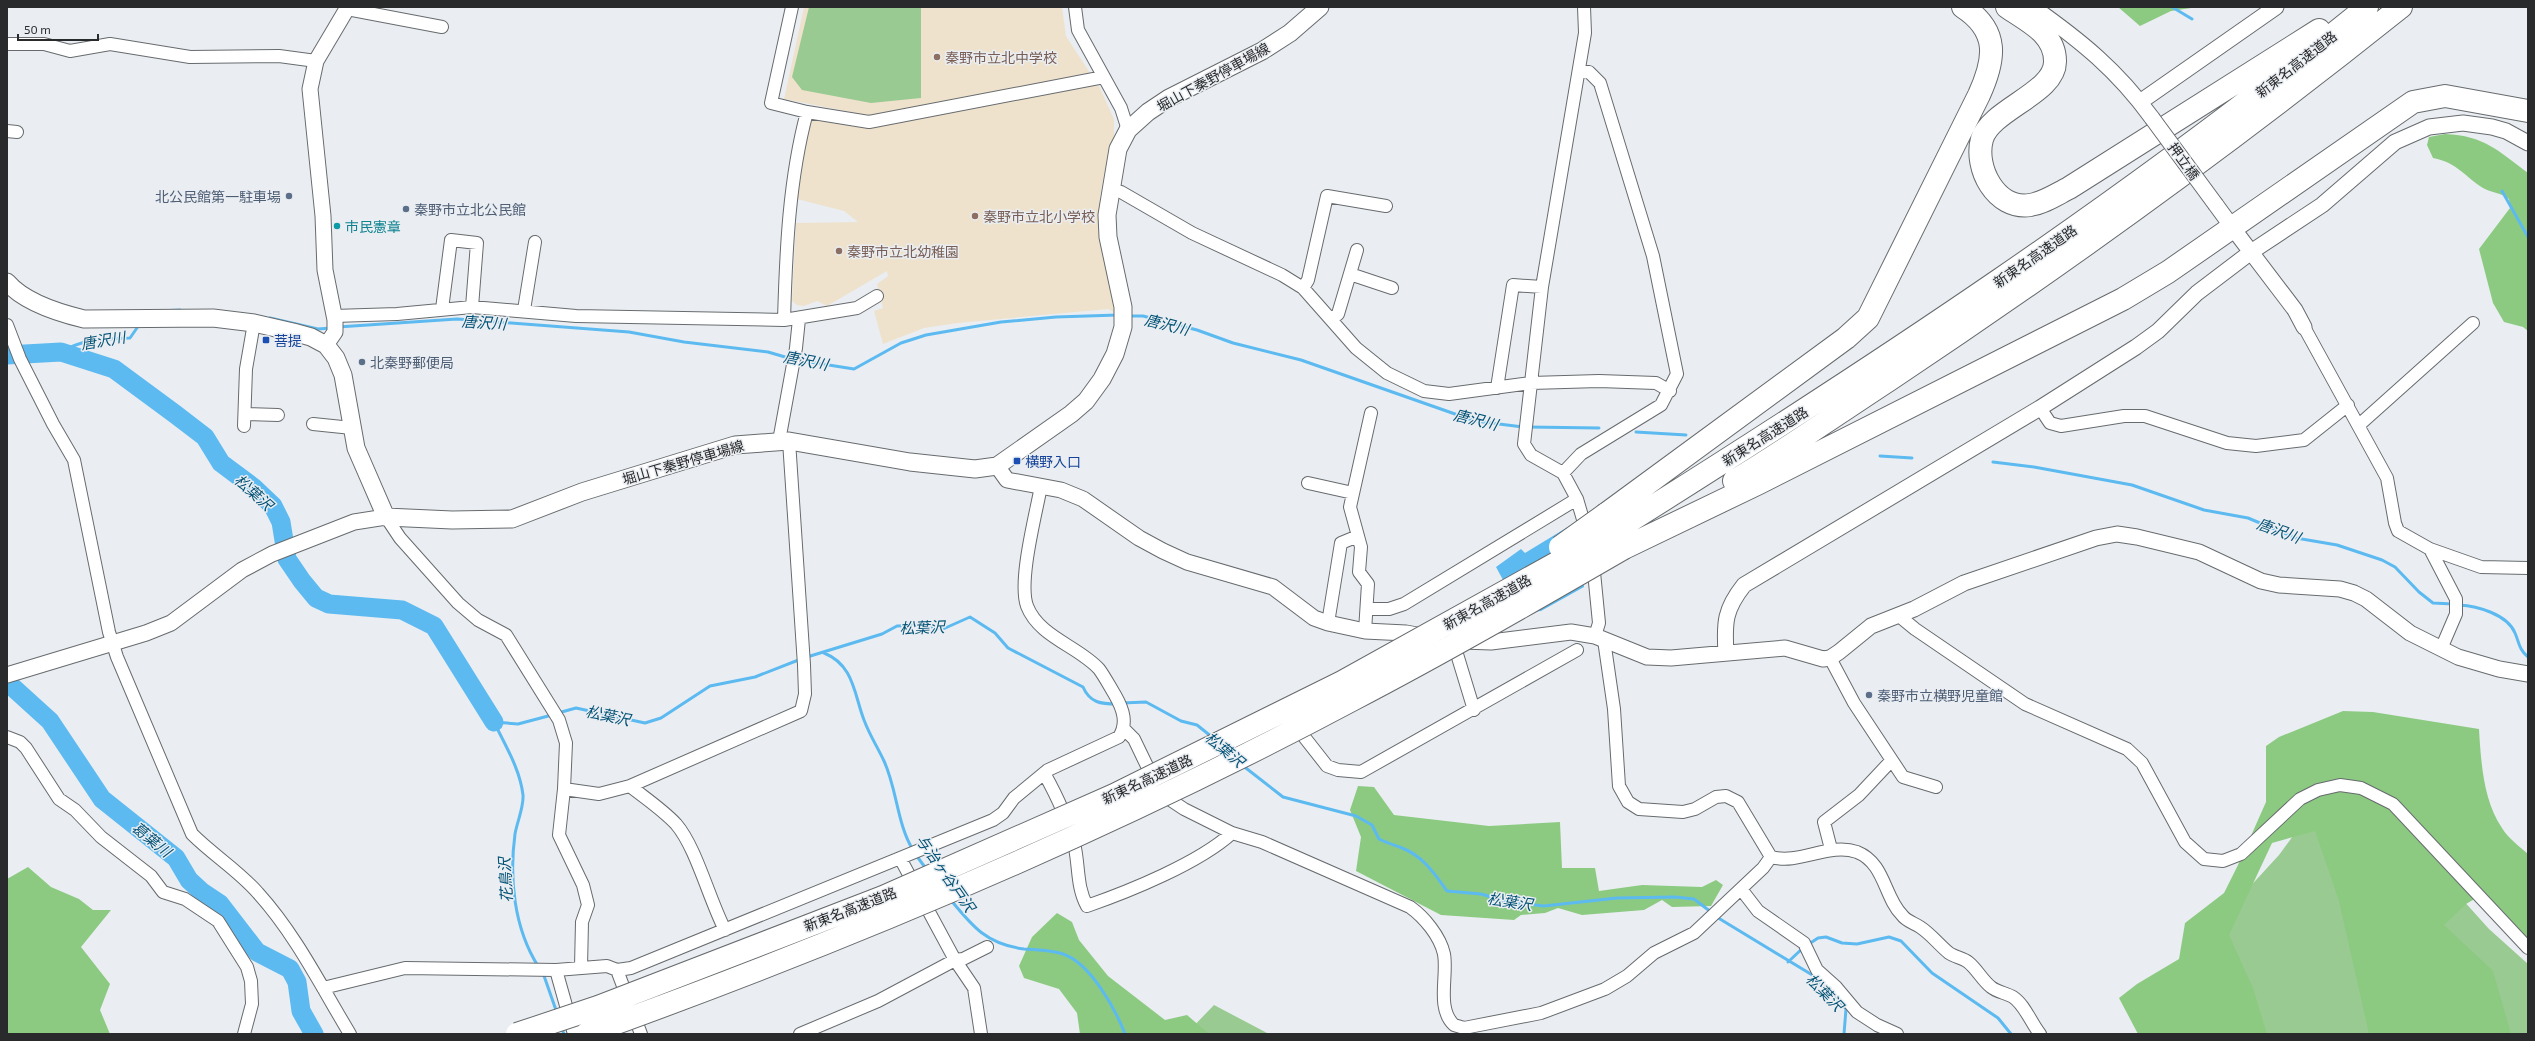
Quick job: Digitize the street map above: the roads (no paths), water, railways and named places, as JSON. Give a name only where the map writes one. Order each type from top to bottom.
[{"type":"highway","points":[[1615,531],[1868,318],[1980,95],[1991,66],[1992,50],[1987,31],[1975,15],[1963,7]]},
{"type":"highway","points":[[2007,7],[2049,38],[2056,63],[2050,76],[2040,86],[1991,124],[1983,138],[1980,150],[1984,175],[1990,185],[2014,203],[2029,205],[2042,202],[2069,188],[2353,7]]},
{"type":"highway","name":"新東名高速道路","points":[[517,1034],[598,1007],[876,900],[1001,847],[1238,736],[1342,682],[1472,611],[1615,531],[1795,418],[2002,280],[2250,100],[2367,7]]},
{"type":"highway","name":"新東名高速道路","points":[[586,1034],[890,917],[1011,866],[1119,816],[1351,701],[1488,626],[1615,531],[1753,470],[1968,327],[2131,213],[2256,121],[2401,7]]},
{"type":"highway","points":[[1615,531],[1759,483],[2123,299],[2168,272],[2413,102],[2445,96],[2528,111]]},
{"type":"main road","name":"堀山下秦野停車場線","points":[[386,517],[452,520],[512,519],[582,492],[735,445],[784,441],[910,462],[975,469],[997,466],[1086,402],[1102,379],[1115,354],[1123,327],[1123,307],[1108,237],[1110,189],[1118,149],[1128,130],[1169,98],[1262,51],[1290,33],[1320,7]]},
{"type":"main road","points":[[8,287],[28,298],[65,314],[84,319],[122,320],[145,318],[213,318],[254,323],[310,337],[333,328],[336,358],[343,375],[352,428],[361,464],[386,517]]},
{"type":"street","points":[[792,7],[771,103],[807,112],[869,122],[1104,77]]},
{"type":"street","points":[[1074,7],[1078,30],[1121,108],[1128,130]]},
{"type":"street","points":[[1584,7],[1585,33],[1557,190],[1542,287],[1524,444],[1531,455],[1563,473],[1577,499],[1586,524],[1596,582],[1600,638],[1614,709],[1619,786],[1628,802],[1639,809],[1683,812],[1695,809],[1716,797],[1726,796],[1738,802],[1771,858],[1781,860],[1808,857],[1832,849],[1850,850],[1860,853],[1871,862],[1883,876],[1895,907],[1903,917],[1930,934],[1951,954],[1969,962],[1991,988],[2016,1000],[2040,1034]]},
{"type":"street","name":"押立橋","points":[[2034,7],[2095,52],[2140,102],[2227,220]]},
{"type":"street","points":[[2140,102],[2276,7]]},
{"type":"street","points":[[442,27],[348,8],[316,61],[310,89],[323,216],[326,276],[333,328],[397,314],[472,307],[524,310],[576,316],[784,320],[799,319],[858,308],[877,296]]},
{"type":"street","points":[[7,44],[44,44],[70,51],[110,44],[190,57],[279,56],[316,61]]},
{"type":"street","points":[[1563,473],[1581,454],[1661,405],[1670,391],[1677,374],[1653,256],[1600,83],[1592,74],[1579,70]]},
{"type":"street","points":[[784,320],[792,183],[799,141],[807,112]]},
{"type":"street","points":[[1726,653],[1724,622],[1732,600],[1744,585],[2040,408],[2136,348],[2158,331],[2197,293],[2251,252],[2322,205],[2384,150],[2413,132],[2446,124],[2478,124],[2506,131],[2528,143]]},
{"type":"street","points":[[1110,189],[1121,192],[1192,233],[1282,275],[1304,288],[1356,348],[1387,373],[1424,391],[1449,394],[1531,383],[1656,383],[1670,391]]},
{"type":"street","points":[[1304,288],[1308,280],[1327,196],[1386,206]]},
{"type":"street","points":[[2238,236],[2295,310],[2359,425],[2387,478],[2394,523],[2398,531],[2430,549],[2481,567],[2528,568]]},
{"type":"street","points":[[442,309],[450,240],[477,243],[472,307]]},
{"type":"street","points":[[524,310],[535,242]]},
{"type":"street","points":[[1331,319],[1338,314],[1357,250]]},
{"type":"street","points":[[1350,274],[1392,288]]},
{"type":"street","points":[[1497,388],[1513,285],[1542,287]]},
{"type":"street","points":[[564,789],[599,794],[630,786],[797,715],[804,706],[803,660],[784,441],[791,373],[796,348],[799,319]]},
{"type":"street","points":[[244,426],[246,369],[254,323]]},
{"type":"street","points":[[2359,425],[2473,323]]},
{"type":"street","points":[[8,330],[20,359],[76,465],[104,611],[112,643],[192,834],[210,852],[238,873],[282,920],[350,1034]]},
{"type":"street","points":[[2040,408],[2050,423],[2061,426],[2124,416],[2145,416],[2227,443],[2256,446],[2304,440],[2348,405]]},
{"type":"street","points":[[1365,631],[1368,584],[1360,572],[1361,547],[1350,507],[1371,413]]},
{"type":"street","points":[[245,414],[278,415]]},
{"type":"street","points":[[313,424],[352,428]]},
{"type":"street","points":[[997,466],[1007,480],[1061,490],[1083,499],[1139,538],[1181,559],[1273,587],[1314,618],[1328,624],[1365,631],[1406,633],[1453,641],[1491,642],[1571,632],[1600,638],[1647,657],[1670,658],[1785,648],[1823,659],[1830,658],[1871,626],[1898,615],[1964,583],[2096,538],[2117,534],[2199,552],[2260,581],[2279,586],[2340,589],[2354,593],[2366,599],[2389,619],[2410,633],[2441,649],[2472,661],[2528,674]]},
{"type":"street","points":[[1308,483],[1353,493]]},
{"type":"street","points":[[1041,486],[1024,583],[1027,606],[1041,627],[1084,656],[1100,670],[1121,707],[1124,729],[1134,739],[1160,793],[1184,809],[1232,833],[1262,842],[1410,907],[1418,913],[1433,933],[1444,955],[1445,1004],[1449,1021],[1454,1025],[1464,1028],[1541,1013],[1606,989],[1627,976],[1654,953],[1694,933],[1741,889],[1771,858]]},
{"type":"street","points":[[1367,609],[1389,609],[1404,604],[1577,499]]},
{"type":"street","points":[[7,675],[146,633],[171,622],[242,570],[278,551],[354,522],[386,517],[400,538],[458,603],[478,620],[506,635],[559,720],[566,743],[564,789],[559,835],[583,885],[588,905],[582,922],[581,967]]},
{"type":"street","points":[[1328,624],[1341,543],[1358,536]]},
{"type":"street","points":[[2430,549],[2456,599],[2456,614],[2441,649]]},
{"type":"street","points":[[1898,615],[1915,629],[2025,704],[2128,748],[2142,763],[2185,842],[2204,859],[2223,861],[2241,854],[2300,799],[2318,790],[2340,785],[2362,788],[2393,804],[2528,948]]},
{"type":"street","points":[[1453,641],[1474,710]]},
{"type":"street","points":[[1281,707],[1328,766],[1338,770],[1361,772],[1474,710],[1577,650]]},
{"type":"street","points":[[1830,658],[1854,703],[1902,777],[1936,787]]},
{"type":"street","points":[[323,988],[405,968],[552,970],[607,966],[617,970],[631,968],[993,820],[1003,813],[1014,798],[1044,773],[1065,760],[1119,737],[1124,729]]},
{"type":"street","points":[[7,737],[20,742],[26,748],[59,799],[75,810],[101,837],[151,876],[163,892],[185,899],[218,922],[246,967],[251,981],[252,1004],[244,1034]]},
{"type":"street","points":[[1832,849],[1824,822],[1859,795],[1891,761]]},
{"type":"street","points":[[1044,773],[1068,823],[1075,850],[1080,886],[1087,906],[1145,883],[1220,844],[1232,833]]},
{"type":"street","points":[[630,786],[675,822],[684,836],[712,906],[725,930]]},
{"type":"street","points":[[904,857],[955,960],[974,988],[981,1034]]},
{"type":"street","points":[[1741,889],[1758,911],[1806,946],[1817,970],[1836,987],[1857,1012],[1877,1025],[1897,1034]]},
{"type":"street","points":[[800,1034],[878,1001],[955,960],[963,959],[987,947]]},
{"type":"street","points":[[552,970],[574,1034]]},
{"type":"street","points":[[617,970],[641,1034]]},
{"type":"water","points":[[1571,525],[1579,541],[1584,587],[1541,611],[1521,613],[1496,567],[1521,549],[1525,553]]},
{"type":"waterway","points":[[2172,7],[2192,19]]},
{"type":"waterway","points":[[2502,191],[2528,237]]},
{"type":"waterway","name":"唐沢川","points":[[160,311],[180,310]]},
{"type":"waterway","name":"唐沢川","points":[[797,360],[854,369],[901,343],[926,335],[1001,322],[1056,317],[1118,315]]},
{"type":"waterway","name":"唐沢川","points":[[1127,316],[1143,316],[1197,330],[1233,343],[1301,360],[1475,421],[1523,427]]},
{"type":"waterway","name":"唐沢川","points":[[270,318],[318,329],[331,328]]},
{"type":"waterway","name":"唐沢川","points":[[338,327],[457,319],[629,332],[684,342],[768,352],[792,359]]},
{"type":"waterway","name":"唐沢川","points":[[61,352],[78,344],[94,340],[130,338],[139,325]]},
{"type":"waterway","name":"松葉沢","points":[[7,355],[61,352],[114,369],[175,414],[205,437],[221,463],[253,487],[273,506],[281,522],[287,559],[316,598],[329,604],[402,610],[434,626],[494,722]]},
{"type":"waterway","name":"唐沢川","points":[[1528,427],[1599,428]]},
{"type":"waterway","name":"唐沢川","points":[[1636,432],[1686,435]]},
{"type":"waterway","name":"唐沢川","points":[[1880,456],[1912,458]]},
{"type":"waterway","name":"唐沢川","points":[[1993,462],[2034,467],[2132,485],[2204,510],[2248,518],[2296,538],[2337,545],[2382,560],[2395,567],[2419,592],[2433,603],[2453,604]]},
{"type":"waterway","name":"唐沢川","points":[[2459,605],[2483,609],[2499,616],[2511,626],[2521,649],[2528,657]]},
{"type":"waterway","name":"松葉沢","points":[[807,657],[882,634],[897,626],[923,625],[943,629],[970,617],[995,633],[1008,648],[1083,687],[1089,696],[1097,702],[1117,704]]},
{"type":"waterway","name":"与治ヶ谷戸沢","points":[[824,653],[834,658],[842,665],[852,681],[866,726],[884,761],[892,783],[900,818],[913,850]]},
{"type":"waterway","name":"松葉沢","points":[[558,713],[576,708],[645,723],[661,718],[710,686],[755,677],[801,659]]},
{"type":"waterway","name":"葛葉川","points":[[7,682],[50,721],[102,799],[176,858],[189,880],[202,892],[220,904],[257,952],[290,969],[297,982],[301,1011],[314,1034]]},
{"type":"waterway","name":"松葉沢","points":[[1122,703],[1146,702],[1181,721],[1197,725],[1212,737]]},
{"type":"waterway","name":"松葉沢","points":[[494,722],[518,724],[552,715]]},
{"type":"waterway","name":"花鳥沢","points":[[494,722],[512,757],[519,776],[523,795],[513,851],[513,885],[515,902],[523,936],[538,966]]},
{"type":"waterway","name":"松葉沢","points":[[1242,765],[1283,797],[1356,816],[1372,825],[1379,839],[1409,851],[1422,861],[1433,872],[1447,891],[1481,894],[1508,902],[1544,906],[1617,898],[1675,897],[1694,899],[1711,912]]},
{"type":"waterway","name":"与治ヶ谷戸沢","points":[[916,855],[927,870]]},
{"type":"waterway","name":"与治ヶ谷戸沢","points":[[950,899],[973,925],[981,932],[1000,943],[1011,947],[1054,952],[1063,954],[1073,959],[1092,976],[1115,1012],[1125,1034]]},
{"type":"waterway","name":"松葉沢","points":[[1715,916],[1814,976],[1846,1009],[1844,1034]]},
{"type":"waterway","points":[[1809,944],[1818,938],[1826,937],[1842,943],[1857,944],[1889,937],[1901,941],[1932,973],[1998,1018],[2011,1034]]},
{"type":"waterway","points":[[1788,962],[1804,947]]},
{"type":"waterway","name":"花鳥沢","points":[[543,973],[557,1013]]},
{"type":"waterway","name":"花鳥沢","points":[[561,1027],[564,1034]]},
{"type":"place","name":"秦野市立北中学校","points":[[937,57]]},
{"type":"place","name":"北公民館第一駐車場","points":[[289,196]]},
{"type":"place","name":"秦野市立北公民館","points":[[406,209]]},
{"type":"place","name":"秦野市立北小学校","points":[[975,216]]},
{"type":"place","name":"市民憲章","points":[[337,226]]},
{"type":"place","name":"秦野市立北幼稚園","points":[[839,251]]},
{"type":"place","name":"菩提","points":[[266,340]]},
{"type":"place","name":"北秦野郵便局","points":[[362,362]]},
{"type":"place","name":"横野入口","points":[[1017,461]]},
{"type":"place","name":"秦野市立横野児童館","points":[[1869,695]]}]
